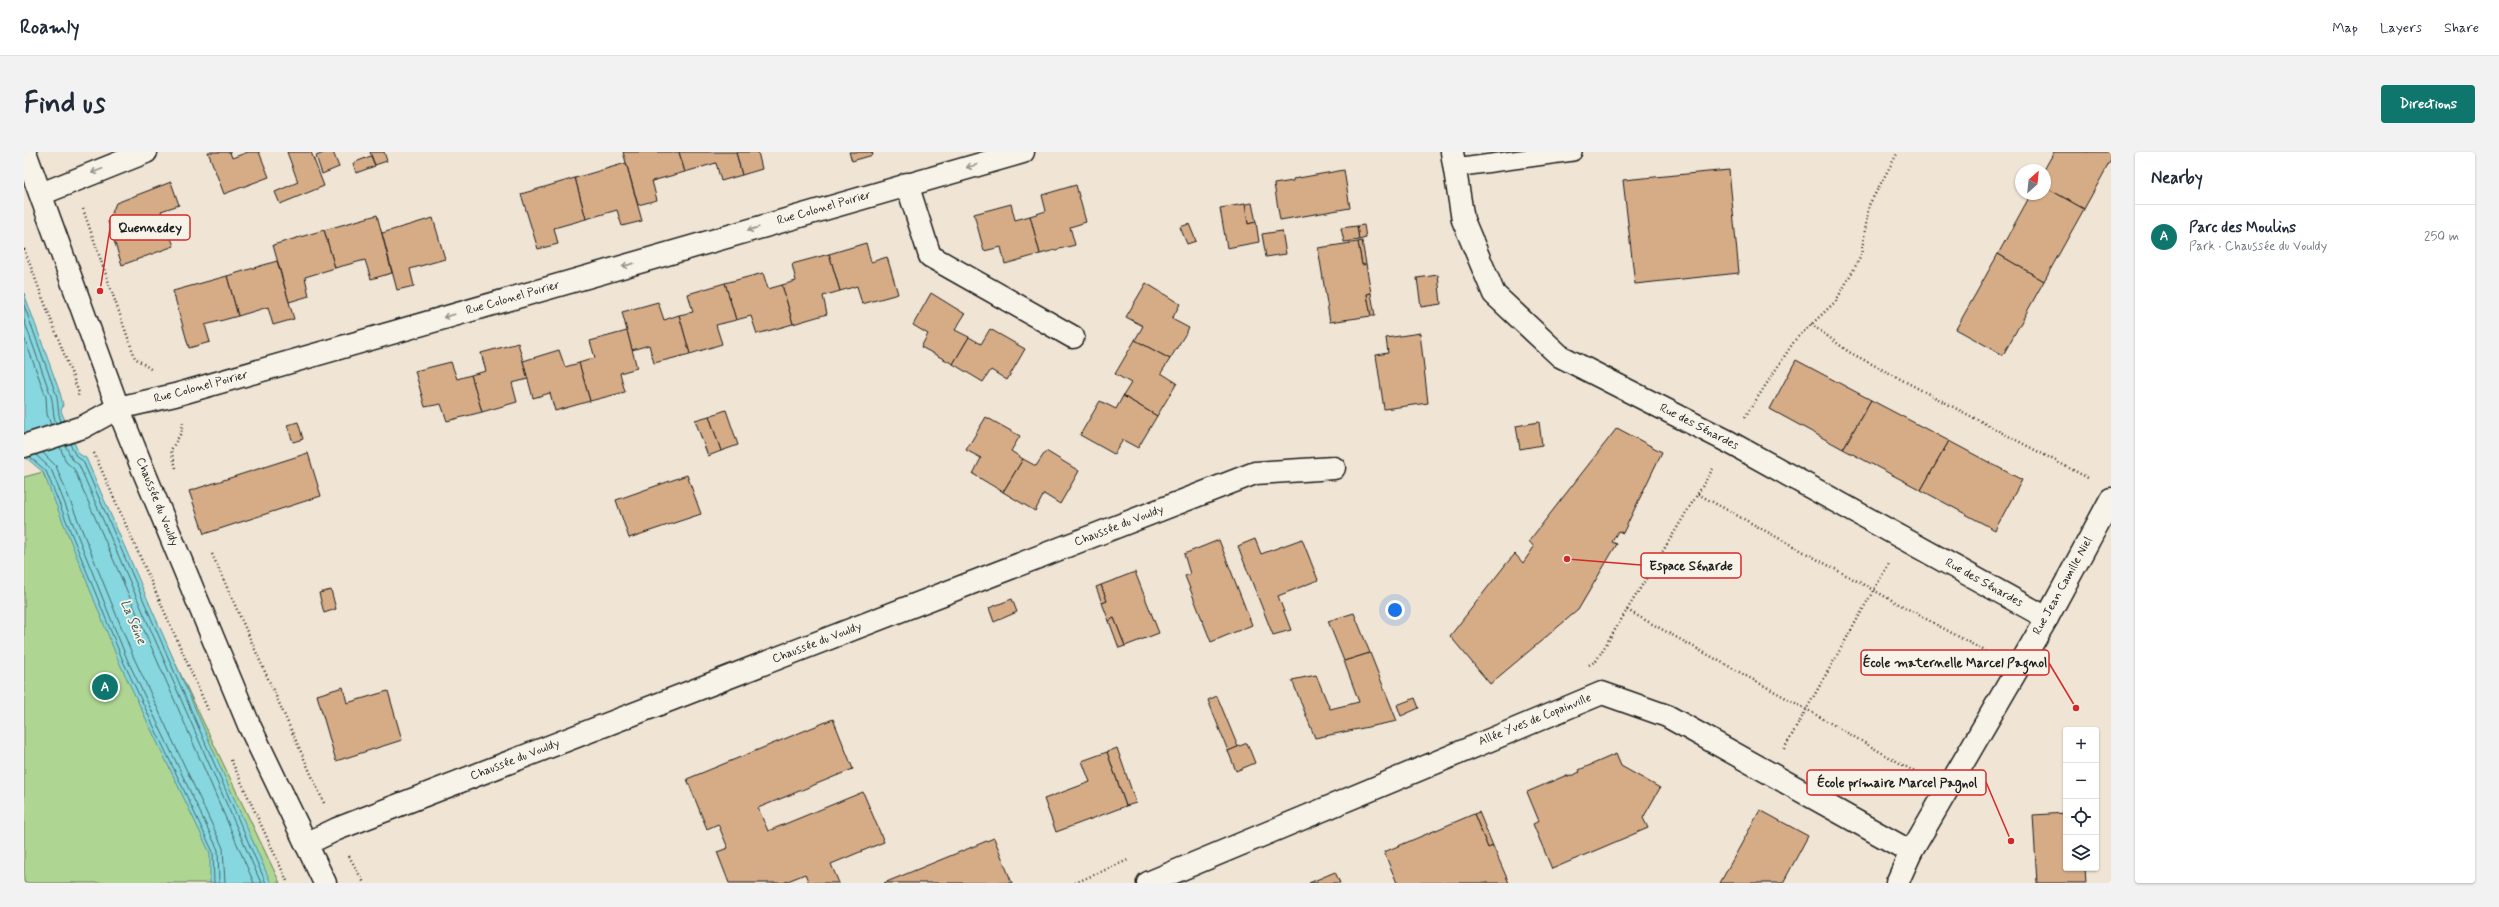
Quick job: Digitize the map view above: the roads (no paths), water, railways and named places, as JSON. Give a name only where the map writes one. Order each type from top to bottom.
[{"type":"street","name":"Chaussée du Vouldy","points":[[25,152],[118,408],[249,725],[325,883]]},
{"type":"street","points":[[40,194],[146,152]]},
{"type":"street","name":"Rue Colonel Poirier","points":[[24,446],[77,429],[118,408],[175,395],[1023,152]]},
{"type":"street","name":"Rue des Sénardes","points":[[1454,160],[1463,220],[1494,294],[1560,356],[1729,442],[2047,618]]},
{"type":"street","points":[[907,184],[930,256],[1073,337]]},
{"type":"street","name":"Chaussée du Vouldy","points":[[306,844],[337,829],[1254,474],[1334,468]]},
{"type":"street","name":"Rue Jean Camille Niel","points":[[1897,883],[1911,852],[2047,618],[2111,499]]},
{"type":"street","name":"Allée Yves de Copainville","points":[[1148,883],[1602,693],[1667,716],[1911,852]]},
{"type":"lane","points":[[1454,160],[1574,152]]},
{"type":"water","name":"La Seine","points":[[24,293],[60,393],[63,405],[61,411],[79,454],[86,458],[271,883],[210,883],[210,853],[119,662],[43,472],[24,456]]},
{"type":"place","name":"Quennedey","points":[[100,291]]},
{"type":"place","name":"Espace Sénarde","points":[[1567,559]]},
{"type":"place","name":"Parc des Moulins","points":[[105,687]]},
{"type":"place","name":"École maternelle Marcel Pagnol","points":[[2076,708]]},
{"type":"place","name":"École primaire Marcel Pagnol","points":[[2011,841]]}]
